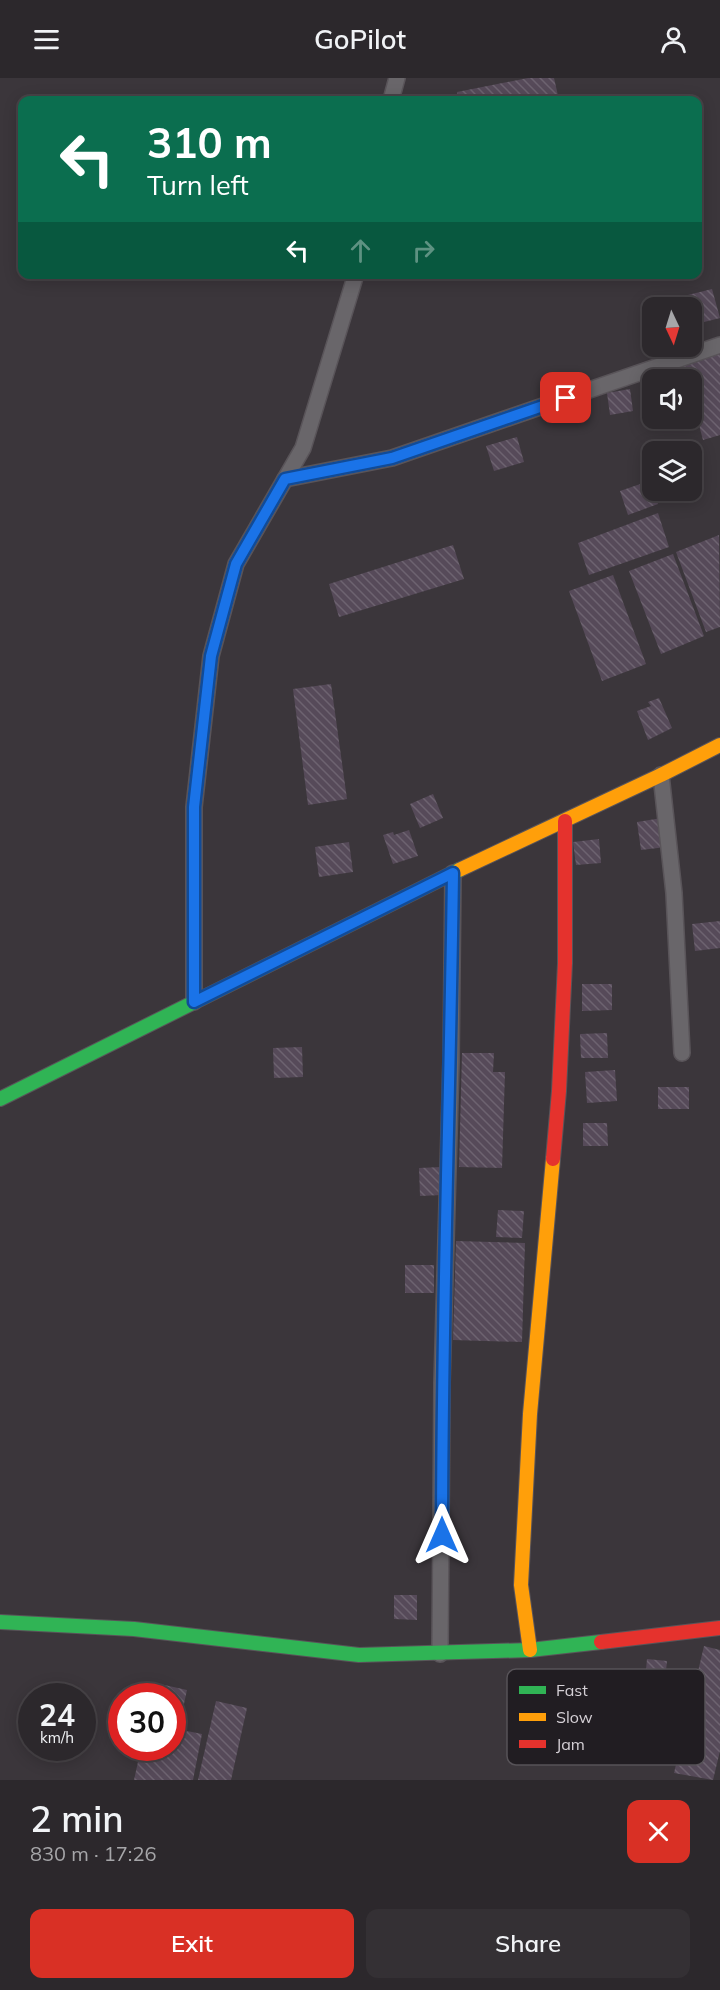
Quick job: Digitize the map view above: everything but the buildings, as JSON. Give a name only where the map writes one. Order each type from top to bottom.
[{"type":"street","points":[[392,96],[397,78]]},
{"type":"street","points":[[194,1002],[194,807],[211,656],[236,564],[303,448],[354,279]]},
{"type":"street","points":[[285,479],[392,458],[720,345]]},
{"type":"street","points":[[0,1099],[453,873],[720,745]]},
{"type":"street","points":[[661,775],[674,893],[682,1053]]},
{"type":"street","points":[[530,1650],[521,1585],[530,1414],[559,1091],[565,963],[565,821]]},
{"type":"street","points":[[440,1654],[442,1383],[451,1062],[453,873]]},
{"type":"street","points":[[0,1622],[134,1629],[359,1655],[530,1650],[720,1628]]},
{"type":"traffic: fast","points":[[0,1099],[459,870]]},
{"type":"traffic: fast","points":[[0,1622],[134,1629],[359,1655],[530,1650],[601,1642]]},
{"type":"traffic: slow","points":[[459,870],[720,745]]},
{"type":"traffic: slow","points":[[530,1650],[521,1585],[530,1414],[553,1159]]},
{"type":"traffic: jam","points":[[553,1159],[559,1091],[565,963],[565,821]]},
{"type":"traffic: jam","points":[[601,1642],[720,1628]]},
{"type":"route","points":[[442,1535],[442,1383],[451,1062],[453,873],[194,1002],[194,807],[211,656],[236,564],[285,479],[392,458],[566,398]]}]
